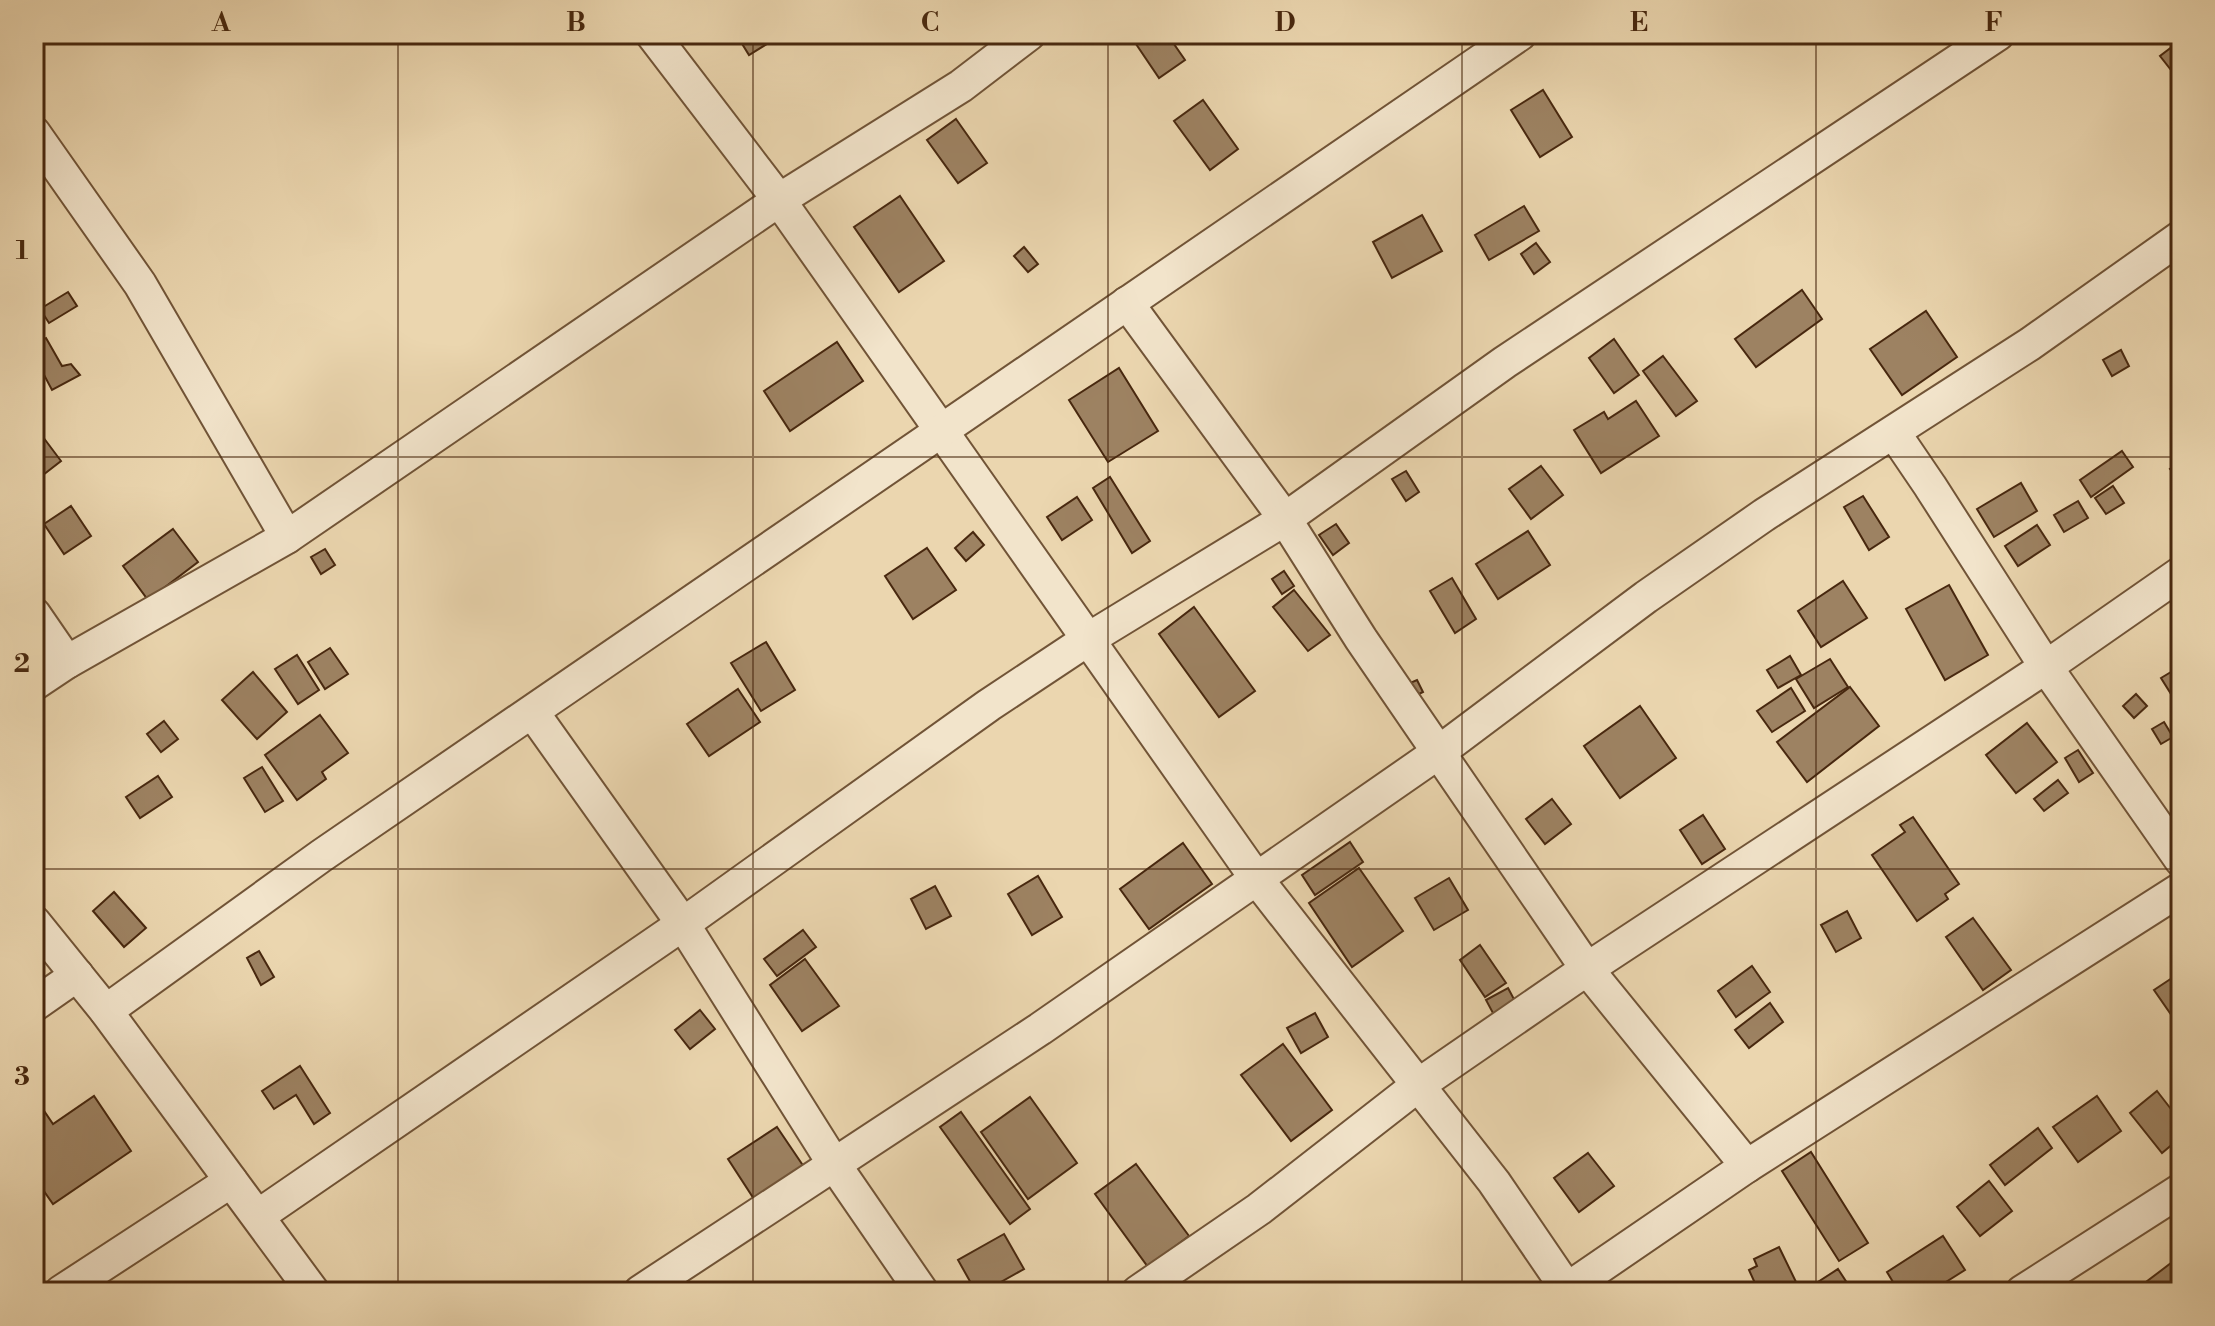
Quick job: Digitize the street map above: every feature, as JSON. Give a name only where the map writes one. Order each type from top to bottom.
[{"type":"street","points":[[652,34],[779,200],[1256,878],[1494,1182],[1566,1291],[1747,1166],[2181,889]]},
{"type":"street","points":[[34,684],[67,662],[287,537],[779,200],[961,86],[1029,34]]},
{"type":"street","points":[[106,1011],[321,856],[1520,34]]},
{"type":"street","points":[[258,1216],[683,924],[989,705],[1087,640],[1285,519],[1505,362],[1998,34]]},
{"type":"street","points":[[34,133],[140,284],[287,537]]},
{"type":"street","points":[[640,1292],[1040,1029],[1439,752],[1711,551],[2030,344],[2181,237]]},
{"type":"street","points":[[1127,303],[1285,519],[1361,639],[1587,969],[1747,1166]]},
{"type":"street","points":[[1894,433],[2046,667],[2181,860]]},
{"type":"street","points":[[1138,1292],[1259,1209],[1417,1086],[1587,969],[2046,667],[2181,573]]},
{"type":"street","points":[[34,614],[67,662]]},
{"type":"street","points":[[533,713],[683,924],[834,1164],[922,1292]]},
{"type":"street","points":[[34,922],[106,1011],[313,1292]]},
{"type":"street","points":[[34,1005],[77,975]]},
{"type":"street","points":[[61,1292],[231,1181]]},
{"type":"street","points":[[2022,1292],[2181,1190]]},
{"type":"building","points":[[736,34],[783,34],[749,55]]},
{"type":"building","points":[[1150,34],[1167,34],[1185,60],[1159,78],[1136,44]]},
{"type":"building","points":[[2181,40],[2181,70],[2175,75],[2160,56]]},
{"type":"building","points":[[1543,90],[1572,137],[1540,157],[1511,110]]},
{"type":"building","points":[[1203,100],[1238,149],[1210,170],[1174,121]]},
{"type":"building","points":[[956,119],[987,163],[958,183],[927,140]]},
{"type":"building","points":[[900,196],[944,261],[899,292],[854,227]]},
{"type":"building","points":[[1524,206],[1539,231],[1489,260],[1475,235]]},
{"type":"building","points":[[1422,215],[1442,251],[1392,278],[1373,242]]},
{"type":"building","points":[[1536,243],[1550,262],[1534,274],[1521,254]]},
{"type":"building","points":[[1024,247],[1038,264],[1028,272],[1014,256]]},
{"type":"building","points":[[1802,290],[1822,319],[1756,367],[1735,339]]},
{"type":"building","points":[[68,292],[77,306],[49,323],[40,309]]},
{"type":"building","points":[[1926,311],[1957,357],[1902,395],[1870,349]]},
{"type":"building","points":[[46,338],[62,366],[71,364],[80,375],[52,390],[34,356],[34,345]]},
{"type":"building","points":[[1614,339],[1639,375],[1614,393],[1589,358]]},
{"type":"building","points":[[837,342],[863,381],[790,431],[764,391]]},
{"type":"building","points":[[2121,350],[2129,366],[2112,376],[2103,360]]},
{"type":"building","points":[[1663,356],[1697,401],[1676,416],[1643,371]]},
{"type":"building","points":[[1119,368],[1158,431],[1108,462],[1069,400]]},
{"type":"building","points":[[1636,401],[1659,436],[1601,473],[1574,430],[1604,412],[1608,419]]},
{"type":"building","points":[[34,425],[61,461],[34,482]]},
{"type":"building","points":[[2122,451],[2133,467],[2091,497],[2080,480]]},
{"type":"building","points":[[2181,460],[2181,482],[2170,469]]},
{"type":"building","points":[[1541,466],[1563,495],[1531,519],[1509,489]]},
{"type":"building","points":[[1406,471],[1419,492],[1406,501],[1392,479]]},
{"type":"building","points":[[1110,477],[1150,541],[1132,553],[1093,488]]},
{"type":"building","points":[[2021,483],[2037,511],[1994,537],[1977,509]]},
{"type":"building","points":[[2113,486],[2124,503],[2106,514],[2095,498]]},
{"type":"building","points":[[1863,496],[1889,537],[1869,550],[1844,507]]},
{"type":"building","points":[[1077,497],[1092,520],[1062,540],[1047,517]]},
{"type":"building","points":[[2078,501],[2088,518],[2064,532],[2054,515]]},
{"type":"building","points":[[71,506],[91,536],[64,554],[44,524]]},
{"type":"building","points":[[1336,524],[1349,543],[1333,555],[1319,535]]},
{"type":"building","points":[[2037,525],[2050,545],[2018,566],[2005,546]]},
{"type":"building","points":[[173,529],[198,562],[148,600],[123,566]]},
{"type":"building","points":[[1528,531],[1550,565],[1498,599],[1476,564]]},
{"type":"building","points":[[973,532],[984,545],[966,561],[955,548]]},
{"type":"building","points":[[927,548],[956,590],[913,619],[885,576]]},
{"type":"building","points":[[325,549],[335,565],[321,574],[311,557]]},
{"type":"building","points":[[1284,571],[1294,586],[1282,594],[1272,579]]},
{"type":"building","points":[[1452,578],[1476,619],[1455,633],[1430,591]]},
{"type":"building","points":[[1843,581],[1867,618],[1821,647],[1798,611]]},
{"type":"building","points":[[1949,585],[1988,655],[1945,680],[1906,609]]},
{"type":"building","points":[[1294,590],[1330,635],[1308,651],[1273,607]]},
{"type":"building","points":[[1194,607],[1255,691],[1219,717],[1159,634]]},
{"type":"building","points":[[766,642],[795,690],[761,711],[731,663]]},
{"type":"building","points":[[330,648],[348,674],[325,689],[308,662]]},
{"type":"building","points":[[297,655],[319,690],[298,704],[275,669]]},
{"type":"building","points":[[1790,656],[1801,675],[1778,688],[1767,670]]},
{"type":"building","points":[[1830,659],[1848,687],[1814,708],[1796,679]]},
{"type":"building","points":[[2181,666],[2181,710],[2161,678]]},
{"type":"building","points":[[253,672],[287,712],[257,739],[222,700]]},
{"type":"building","points":[[1417,680],[1423,692],[1409,699],[1403,686]]},
{"type":"building","points":[[1850,687],[1879,726],[1807,782],[1777,742]]},
{"type":"building","points":[[1791,688],[1805,711],[1772,732],[1757,711]]},
{"type":"building","points":[[738,689],[760,722],[709,756],[687,724]]},
{"type":"building","points":[[2136,694],[2147,706],[2134,718],[2123,706]]},
{"type":"building","points":[[1640,706],[1676,758],[1620,798],[1584,746]]},
{"type":"building","points":[[320,715],[348,753],[322,772],[326,779],[297,800],[265,755]]},
{"type":"building","points":[[164,721],[178,739],[161,752],[147,734]]},
{"type":"building","points":[[2164,722],[2173,737],[2161,744],[2152,729]]},
{"type":"building","points":[[2027,723],[2057,762],[2016,793],[1986,755]]},
{"type":"building","points":[[2078,750],[2093,773],[2079,782],[2065,758]]},
{"type":"building","points":[[262,767],[283,801],[265,812],[244,778]]},
{"type":"building","points":[[158,776],[172,797],[140,818],[126,797]]},
{"type":"building","points":[[2058,780],[2068,793],[2044,811],[2034,799]]},
{"type":"building","points":[[1552,799],[1571,824],[1545,844],[1526,819]]},
{"type":"building","points":[[1703,815],[1725,849],[1702,864],[1680,830]]},
{"type":"building","points":[[1913,817],[1959,884],[1945,894],[1948,899],[1917,921],[1872,855],[1905,832],[1900,825]]},
{"type":"building","points":[[1350,842],[1363,862],[1315,895],[1302,875]]},
{"type":"building","points":[[1183,843],[1212,884],[1149,929],[1120,889]]},
{"type":"building","points":[[1359,868],[1403,931],[1352,967],[1309,903]]},
{"type":"building","points":[[1038,876],[1062,917],[1032,935],[1008,894]]},
{"type":"building","points":[[1449,878],[1468,910],[1434,930],[1415,898]]},
{"type":"building","points":[[935,886],[951,916],[926,929],[911,899]]},
{"type":"building","points":[[114,892],[146,928],[124,947],[93,911]]},
{"type":"building","points":[[1847,911],[1861,938],[1836,952],[1821,925]]},
{"type":"building","points":[[1973,918],[2011,970],[1983,990],[1946,937]]},
{"type":"building","points":[[803,930],[816,947],[777,976],[764,959]]},
{"type":"building","points":[[1480,945],[1506,983],[1485,997],[1460,960]]},
{"type":"building","points":[[259,951],[274,977],[261,985],[247,958]]},
{"type":"building","points":[[805,959],[839,1006],[802,1031],[770,985]]},
{"type":"building","points":[[1752,966],[1770,992],[1736,1017],[1718,991]]},
{"type":"building","points":[[2181,972],[2181,1029],[2154,990]]},
{"type":"building","points":[[1508,988],[1516,1003],[1494,1015],[1486,1000]]},
{"type":"building","points":[[1770,1003],[1783,1022],[1749,1048],[1735,1030]]},
{"type":"building","points":[[700,1010],[715,1029],[690,1049],[675,1030]]},
{"type":"building","points":[[1315,1013],[1328,1037],[1301,1053],[1287,1028]]},
{"type":"building","points":[[1283,1044],[1332,1110],[1291,1141],[1241,1075]]},
{"type":"building","points":[[300,1066],[330,1113],[314,1124],[296,1095],[274,1109],[262,1091]]},
{"type":"building","points":[[2157,1091],[2181,1122],[2181,1137],[2162,1153],[2130,1113]]},
{"type":"building","points":[[34,1096],[53,1124],[94,1096],[131,1151],[53,1204],[34,1177]]},
{"type":"building","points":[[2097,1096],[2121,1131],[2078,1162],[2053,1127]]},
{"type":"building","points":[[1030,1097],[1077,1163],[1028,1199],[981,1132]]},
{"type":"building","points":[[961,1112],[1030,1209],[1010,1224],[940,1127]]},
{"type":"building","points":[[777,1127],[804,1167],[754,1199],[728,1159]]},
{"type":"building","points":[[2038,1128],[2052,1148],[2005,1185],[1990,1165]]},
{"type":"building","points":[[1811,1152],[1868,1243],[1839,1261],[1782,1171]]},
{"type":"building","points":[[1588,1153],[1614,1186],[1579,1212],[1554,1178]]},
{"type":"building","points":[[1136,1164],[1189,1236],[1148,1267],[1095,1194]]},
{"type":"building","points":[[1989,1181],[2012,1211],[1980,1236],[1957,1207]]},
{"type":"building","points":[[1004,1234],[1024,1269],[983,1292],[976,1292],[958,1260]]},
{"type":"building","points":[[1943,1236],[1965,1270],[1930,1292],[1899,1292],[1887,1272]]},
{"type":"building","points":[[1779,1247],[1798,1286],[1787,1292],[1759,1292],[1749,1270],[1757,1266],[1754,1259]]},
{"type":"building","points":[[2175,1260],[2181,1268],[2181,1292],[2141,1292],[2138,1288]]},
{"type":"building","points":[[1838,1269],[1853,1292],[1809,1292],[1807,1289]]}]
